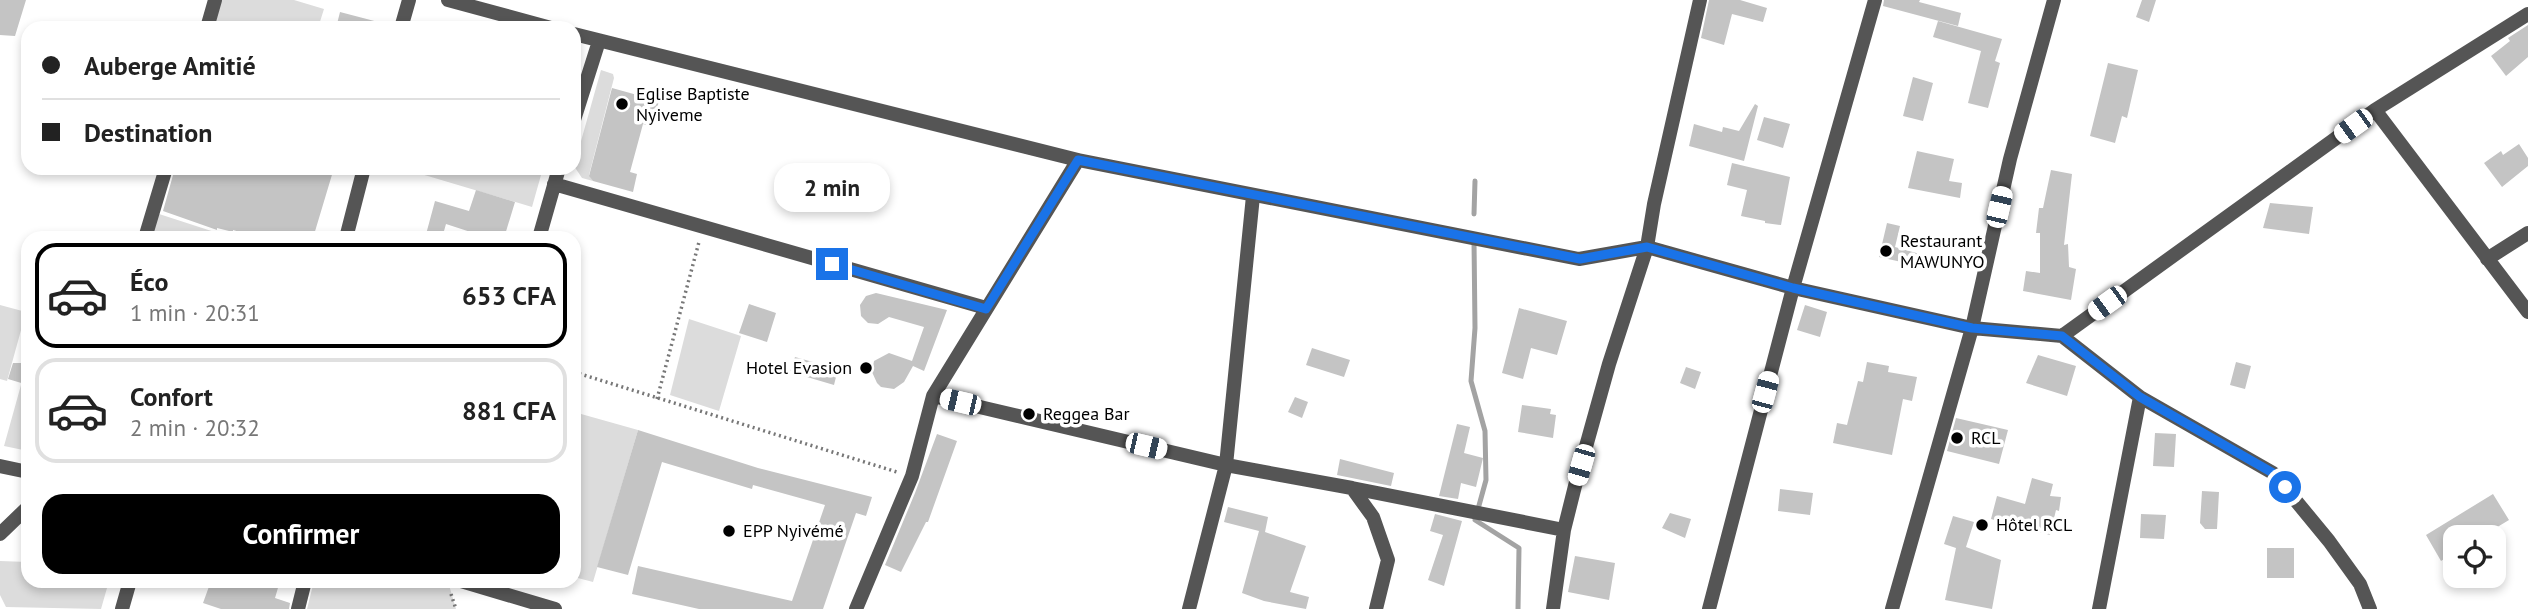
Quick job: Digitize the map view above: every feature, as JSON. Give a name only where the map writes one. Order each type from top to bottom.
[{"type":"street","points":[[200,21],[206,0]]},
{"type":"street","points":[[209,21],[215,0]]},
{"type":"street","points":[[403,21],[409,0]]},
{"type":"street","points":[[448,0],[525,21]]},
{"type":"street","points":[[1553,609],[1564,530],[1609,364],[1647,247],[1654,204],[1700,0]]},
{"type":"street","points":[[1709,609],[1793,288],[1875,0]]},
{"type":"street","points":[[1892,609],[1972,328],[2010,159],[2054,0]]},
{"type":"street","points":[[2062,336],[2375,110],[2528,14]]},
{"type":"street","points":[[581,36],[1078,160],[1253,196],[1580,259],[1647,247],[1793,288],[1972,328],[2062,336],[2140,397],[2273,473],[2329,541],[2360,584],[2370,609]]},
{"type":"street","points":[[581,98],[599,41]]},
{"type":"street","points":[[2375,110],[2528,312]]},
{"type":"street","points":[[856,609],[912,476],[933,396],[1078,160]]},
{"type":"street","points":[[145,231],[158,175]]},
{"type":"street","points":[[145,231],[164,175]]},
{"type":"street","points":[[347,231],[362,175]]},
{"type":"street","points":[[541,231],[557,175]]},
{"type":"street","points":[[554,184],[986,309]]},
{"type":"street","points":[[1189,609],[1226,465],[1253,196]]},
{"type":"street","points":[[2487,259],[2528,233]]},
{"type":"street","points":[[933,396],[1226,465],[1564,530]]},
{"type":"street","points":[[2099,609],[2140,397]]},
{"type":"street","points":[[1,470],[21,471]]},
{"type":"street","points":[[1352,488],[1373,517],[1388,559],[1376,609]]},
{"type":"street","points":[[0,534],[21,514]]},
{"type":"street","points":[[122,609],[128,588]]},
{"type":"street","points":[[298,609],[303,588]]},
{"type":"street","points":[[484,588],[555,609]]},
{"type":"path","points":[[657,399],[704,227]]},
{"type":"path","points":[[581,374],[912,476]]},
{"type":"shaded area","points":[[216,0],[294,0],[324,9],[320,21],[210,21]]},
{"type":"shaded area","points":[[601,70],[613,74],[589,175],[593,181],[580,175],[581,141]]},
{"type":"shaded area","points":[[425,175],[541,175],[532,207]]},
{"type":"shaded area","points":[[156,213],[211,231],[152,231]]},
{"type":"shaded area","points":[[0,305],[21,311],[21,330],[7,381],[0,379]]},
{"type":"shaded area","points":[[689,319],[741,336],[719,411],[670,395]]},
{"type":"shaded area","points":[[21,385],[21,450],[4,446]]},
{"type":"shaded area","points":[[581,414],[638,430],[593,582],[581,579]]},
{"type":"shaded area","points":[[0,561],[21,562],[21,588],[107,588],[101,609],[6,607],[0,595]]},
{"type":"shaded area","points":[[312,588],[450,588],[456,609],[307,609]]},
{"type":"building","points":[[0,0],[26,0],[15,36],[0,35]]},
{"type":"building","points":[[1709,0],[1740,0],[1767,8],[1763,22],[1732,14],[1724,45],[1701,38]]},
{"type":"building","points":[[1884,0],[1920,0],[1919,2],[1961,13],[1958,26],[1883,6]]},
{"type":"building","points":[[2142,0],[2156,0],[2149,22],[2136,17]]},
{"type":"building","points":[[340,12],[374,21],[338,21]]},
{"type":"building","points":[[1938,21],[2002,39],[1995,61],[2000,63],[1988,108],[1968,103],[1981,51],[1933,37]]},
{"type":"building","points":[[2528,25],[2528,57],[2506,76],[2491,56],[2510,41],[2508,38]]},
{"type":"building","points":[[2108,63],[2138,70],[2127,118],[2122,116],[2115,143],[2090,136]]},
{"type":"building","points":[[1913,77],[1933,83],[1923,121],[1903,116]]},
{"type":"building","points":[[612,88],[659,101],[652,127],[643,124],[630,172],[637,174],[633,192],[593,181],[589,176]]},
{"type":"building","points":[[1755,104],[1758,106],[1744,161],[1689,146],[1694,124],[1722,132],[1723,127],[1739,131]]},
{"type":"building","points":[[1764,117],[1790,124],[1783,148],[1757,140]]},
{"type":"building","points":[[2519,144],[2528,158],[2528,166],[2502,187],[2484,163],[2501,151],[2503,155]]},
{"type":"building","points":[[1917,151],[1954,159],[1949,181],[1962,183],[1960,198],[1908,188]]},
{"type":"building","points":[[1732,163],[1790,177],[1781,225],[1741,216],[1747,190],[1727,185]]},
{"type":"building","points":[[2051,170],[2072,174],[2064,245],[2068,244],[2069,267],[2076,269],[2071,300],[2023,291],[2026,271],[2040,273],[2040,233],[2036,233],[2039,208],[2043,208]]},
{"type":"building","points":[[173,175],[332,175],[315,231],[217,230],[163,211]]},
{"type":"building","points":[[476,190],[515,202],[506,231],[468,231],[446,224],[444,231],[427,231],[435,201],[469,211]]},
{"type":"building","points":[[2270,203],[2313,207],[2309,234],[2263,228]]},
{"type":"building","points":[[1887,223],[1900,226],[1895,247],[1927,256],[1924,267],[1879,257]]},
{"type":"building","points":[[876,293],[947,310],[924,371],[913,366],[904,382],[894,389],[881,387],[877,383],[872,372],[874,361],[889,353],[912,361],[924,327],[889,317],[878,324],[868,323],[861,316],[860,305],[866,296]]},
{"type":"building","points":[[749,304],[776,313],[767,342],[739,333]]},
{"type":"building","points":[[1805,305],[1827,312],[1820,337],[1797,330]]},
{"type":"building","points":[[1519,308],[1567,321],[1557,355],[1531,348],[1523,379],[1502,373]]},
{"type":"building","points":[[1312,348],[1350,360],[1344,377],[1306,365]]},
{"type":"building","points":[[2038,355],[2076,366],[2067,396],[2026,383]]},
{"type":"building","points":[[795,357],[838,369],[834,385],[790,372]]},
{"type":"building","points":[[1867,362],[1889,366],[1888,372],[1917,377],[1912,401],[1903,399],[1892,455],[1833,443],[1837,423],[1847,425],[1858,381],[1863,382]]},
{"type":"building","points":[[2236,362],[2251,366],[2245,389],[2230,385]]},
{"type":"building","points":[[13,363],[21,363],[21,383],[8,379]]},
{"type":"building","points":[[1686,367],[1701,372],[1695,389],[1680,383]]},
{"type":"building","points":[[1295,397],[1308,402],[1302,418],[1288,412]]},
{"type":"building","points":[[1522,405],[1551,409],[1550,414],[1556,415],[1553,438],[1518,432]]},
{"type":"building","points":[[1956,418],[2008,430],[1999,464],[1947,451]]},
{"type":"building","points":[[1457,424],[1470,427],[1464,453],[1483,458],[1476,487],[1461,483],[1458,499],[1439,496]]},
{"type":"building","points":[[638,430],[758,468],[872,497],[866,516],[856,513],[823,609],[699,609],[632,594],[638,566],[792,601],[825,505],[753,485],[752,489],[662,462],[628,575],[597,567]]},
{"type":"building","points":[[2155,433],[2176,434],[2174,467],[2153,466]]},
{"type":"building","points":[[937,434],[957,441],[928,522],[901,572],[885,565]]},
{"type":"building","points":[[1340,459],[1394,473],[1391,486],[1337,475]]},
{"type":"building","points":[[2032,478],[2053,484],[2050,496],[2061,497],[2050,535],[1991,519],[1997,496],[2025,504]]},
{"type":"building","points":[[1780,489],[1813,493],[1810,515],[1778,511]]},
{"type":"building","points":[[2202,491],[2219,492],[2217,529],[2205,529],[2200,523]]},
{"type":"building","points":[[2493,494],[2509,520],[2501,525],[2443,525],[2441,561],[2426,535]]},
{"type":"building","points":[[1228,507],[1268,517],[1265,532],[1306,546],[1290,592],[1309,597],[1306,609],[1264,601],[1242,593],[1259,531],[1224,522]]},
{"type":"building","points":[[1670,513],[1691,519],[1685,538],[1662,528]]},
{"type":"building","points":[[1435,514],[1462,521],[1444,586],[1428,580],[1443,535],[1430,531]]},
{"type":"building","points":[[2141,514],[2166,515],[2164,539],[2140,538]]},
{"type":"building","points":[[1953,516],[1974,522],[1966,547],[2001,560],[1992,609],[1945,600],[1956,548],[1944,544]]},
{"type":"building","points":[[2267,548],[2294,548],[2294,578],[2267,578]]},
{"type":"building","points":[[1575,556],[1615,563],[1609,600],[1568,592]]},
{"type":"building","points":[[208,588],[278,588],[275,598],[290,603],[289,609],[221,609],[203,603]]},
{"type":"waterway","points":[[1474,214],[1475,181]]},
{"type":"waterway","points":[[1474,240],[1475,328],[1471,381],[1485,431],[1486,480],[1475,520],[1519,548],[1518,609]]},
{"type":"place","name":"Eglise Baptiste Nyiveme","points":[[622,104]]},
{"type":"place","name":"Restaurant MAWUNYO","points":[[1886,251]]},
{"type":"place","name":"Hotel Evasion","points":[[866,368]]},
{"type":"place","name":"Reggea Bar","points":[[1029,414]]},
{"type":"place","name":"RCL","points":[[1957,438]]},
{"type":"place","name":"Hôtel RCL","points":[[1982,525]]},
{"type":"place","name":"EPP Nyivémé","points":[[729,531]]},
{"type":"route","points":[[832,264],[986,309],[1078,160],[1580,259],[1647,247],[1793,288],[1972,328],[2062,336],[2140,397],[2273,473],[2285,487]]}]
